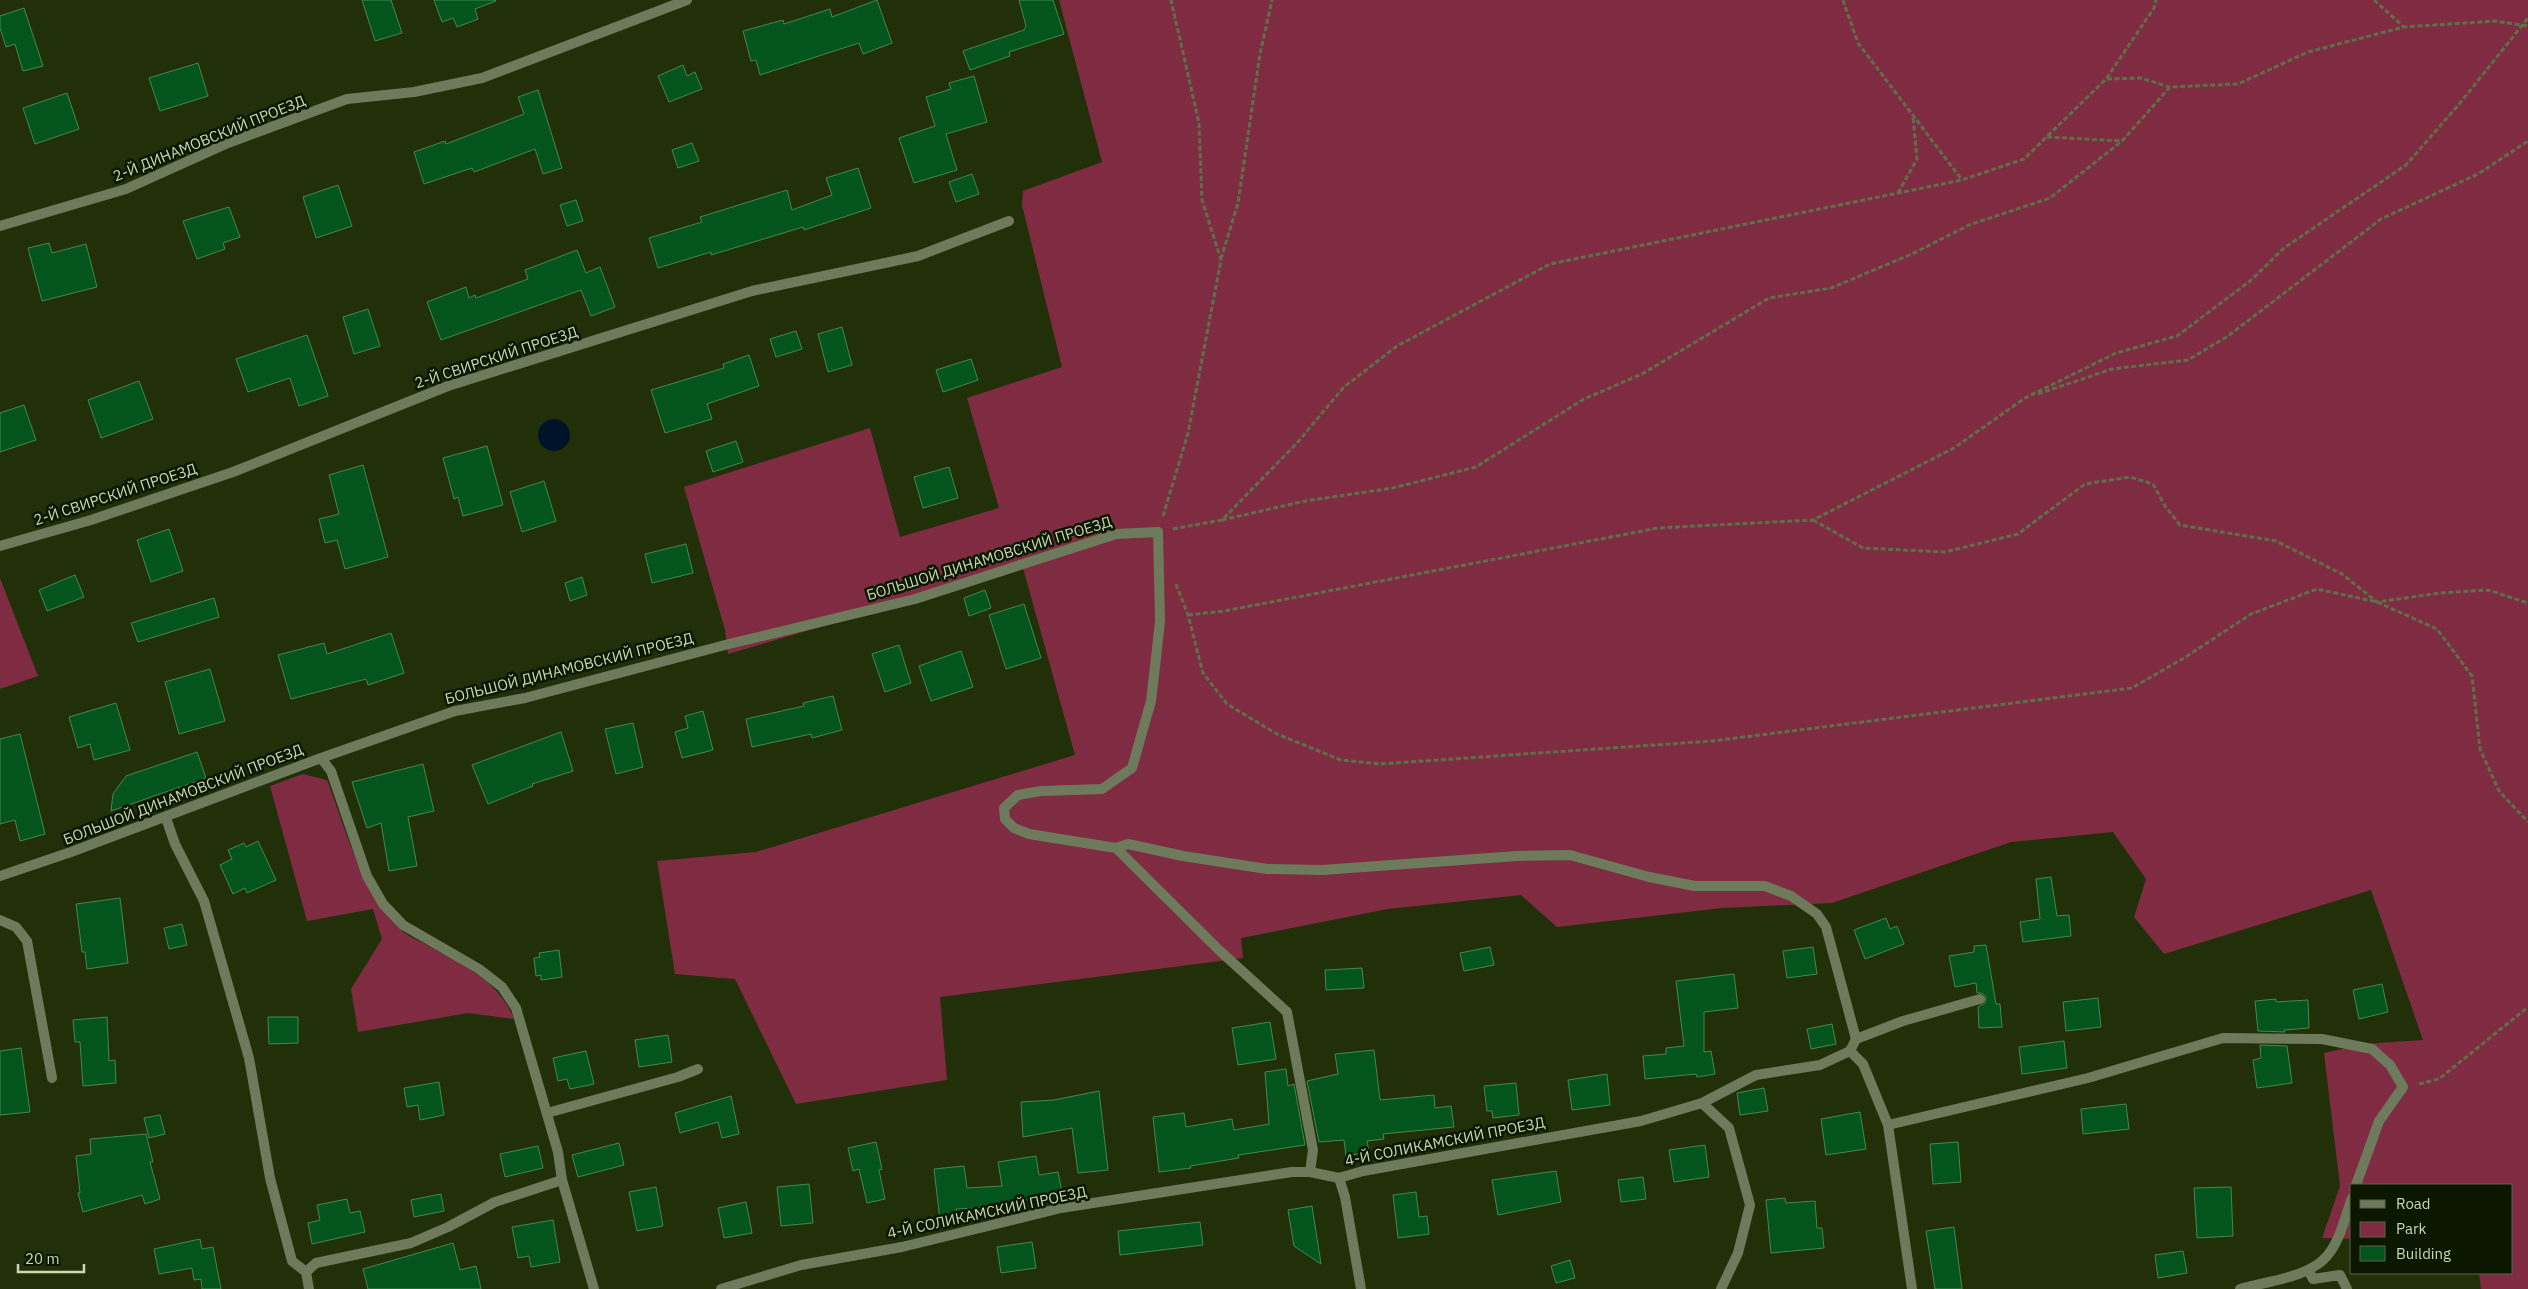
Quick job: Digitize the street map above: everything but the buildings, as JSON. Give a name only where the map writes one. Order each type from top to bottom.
[{"type":"street","name":"2-Й ДИНАМОВСКИЙ ПРОЕЗД","points":[[0,226],[126,189],[228,143],[347,99],[414,92],[482,78],[686,0]]},
{"type":"street","name":"2-Й СВИРСКИЙ ПРОЕЗД","points":[[0,546],[91,520],[233,472],[448,386],[752,291],[918,256],[1009,221]]},
{"type":"street","name":"БОЛЬШОЙ ДИНАМОВСКИЙ ПРОЕЗД","points":[[0,876],[166,818],[322,758],[454,711],[525,698],[725,644],[915,599],[1116,534],[1158,532]]},
{"type":"street","points":[[1158,532],[1160,621],[1156,658],[1150,701],[1132,768],[1102,789],[1041,791],[1018,795],[1004,808],[1005,819],[1014,828],[1029,834],[1116,848],[1128,844],[1267,869],[1313,870],[1517,856],[1570,856],[1649,877],[1695,886],[1765,886],[1791,896],[1817,914],[1826,927],[1856,1040]]},
{"type":"street","points":[[322,758],[331,770],[367,876],[384,904],[403,925],[479,969],[502,987],[516,1008],[558,1152],[562,1180],[594,1289]]},
{"type":"street","points":[[166,818],[175,844],[204,901],[249,1058],[270,1178],[292,1261],[306,1272],[309,1289]]},
{"type":"street","points":[[1116,848],[1220,951],[1287,1012],[1313,1150],[1310,1172]]},
{"type":"street","points":[[0,920],[16,927],[27,940],[52,1078]]},
{"type":"street","points":[[1912,1289],[1888,1125],[1863,1064],[1850,1051],[1856,1040],[1903,1021],[1980,999]]},
{"type":"street","points":[[1888,1125],[2088,1078],[2223,1038],[2322,1039],[2372,1049],[2390,1065],[2403,1087],[2380,1121],[2356,1184]]},
{"type":"street","name":"4-Й СОЛИКАМСКИЙ ПРОЕЗД","points":[[720,1289],[801,1265],[902,1247],[1061,1208],[1292,1172],[1310,1172],[1339,1178],[1372,1169],[1641,1121],[1702,1103],[1756,1075],[1820,1065],[1850,1051]]},
{"type":"street","points":[[547,1113],[678,1077],[698,1069]]},
{"type":"street","points":[[1702,1103],[1729,1128],[1750,1205],[1738,1253],[1721,1289]]},
{"type":"street","points":[[1339,1178],[1345,1197],[1361,1289]]},
{"type":"street","points":[[306,1272],[316,1263],[411,1243],[448,1227],[495,1202],[562,1180]]},
{"type":"street","points":[[2240,1289],[2308,1270],[2327,1256],[2338,1238],[2350,1204]]},
{"type":"street","points":[[2308,1270],[2313,1279],[2340,1275],[2347,1289]]},
{"type":"path","points":[[1170,0],[1199,123],[1202,200],[1221,260]]},
{"type":"path","points":[[1272,0],[1260,54],[1238,203],[1221,260],[1188,433],[1158,532],[1305,501],[1393,488],[1476,467],[1584,400],[1642,374],[1769,298],[1831,288],[1912,254],[1969,225],[2050,198],[2122,142],[2170,87]]},
{"type":"path","points":[[1843,0],[1858,43],[1962,180]]},
{"type":"path","points":[[1222,520],[1297,443],[1344,387],[1397,346],[1550,264],[1962,180],[2024,159],[2106,79],[2154,8],[2156,0]]},
{"type":"path","points":[[2374,0],[2404,27]]},
{"type":"path","points":[[1188,614],[1224,611],[1658,528],[1813,520],[1954,448],[2025,398],[2116,353],[2177,336],[2250,282],[2284,248],[2406,165],[2460,103],[2528,18]]},
{"type":"path","points":[[2106,79],[2140,78],[2170,87],[2238,84],[2308,52],[2404,27],[2494,21],[2522,26],[2528,24]]},
{"type":"path","points":[[1898,193],[1917,159],[1912,116]]},
{"type":"path","points":[[2046,136],[2122,142]]},
{"type":"path","points":[[2025,398],[2112,369],[2188,360],[2228,336],[2381,219],[2478,174],[2528,141]]},
{"type":"path","points":[[1813,520],[1863,548],[1945,552],[2018,534],[2085,484],[2130,477],[2153,484],[2165,506],[2180,526],[2276,541],[2342,574],[2377,602],[2440,593],[2488,590],[2528,603]]},
{"type":"path","points":[[1174,578],[1188,614],[1203,673],[1227,704],[1277,734],[1341,760],[1380,764],[1712,741],[2132,688],[2184,658],[2251,614],[2317,589],[2377,602],[2437,629],[2472,676],[2480,749],[2499,791],[2528,822]]},
{"type":"path","points":[[2403,1087],[2439,1079],[2528,1007]]},
{"type":"green space","points":[[1059,0],[2528,0],[2528,1289],[2481,1289],[2479,1274],[2513,1274],[2513,1184],[2350,1184],[2350,1239],[2322,1238],[2340,1186],[2324,1053],[2364,1044],[2423,1040],[2371,890],[2164,954],[2134,917],[2146,879],[2113,832],[2011,842],[1832,903],[1722,908],[1557,927],[1521,895],[1388,909],[1241,938],[1243,958],[940,997],[947,1080],[796,1104],[735,979],[675,974],[657,861],[756,852],[1075,755],[1023,568],[728,654],[725,630],[684,487],[870,428],[900,537],[999,508],[967,398],[1062,367],[1022,205],[1023,191],[1102,162]]},
{"type":"green space","points":[[0,578],[38,676],[0,689]]},
{"type":"green space","points":[[303,774],[327,780],[356,859],[386,913],[407,934],[467,968],[490,985],[508,1006],[514,1019],[468,1013],[358,1032],[351,989],[382,939],[373,909],[307,921],[270,786]]},
{"type":"water","points":[[554,419],[565,424],[570,435],[565,446],[554,451],[543,446],[538,435],[543,424]]}]
